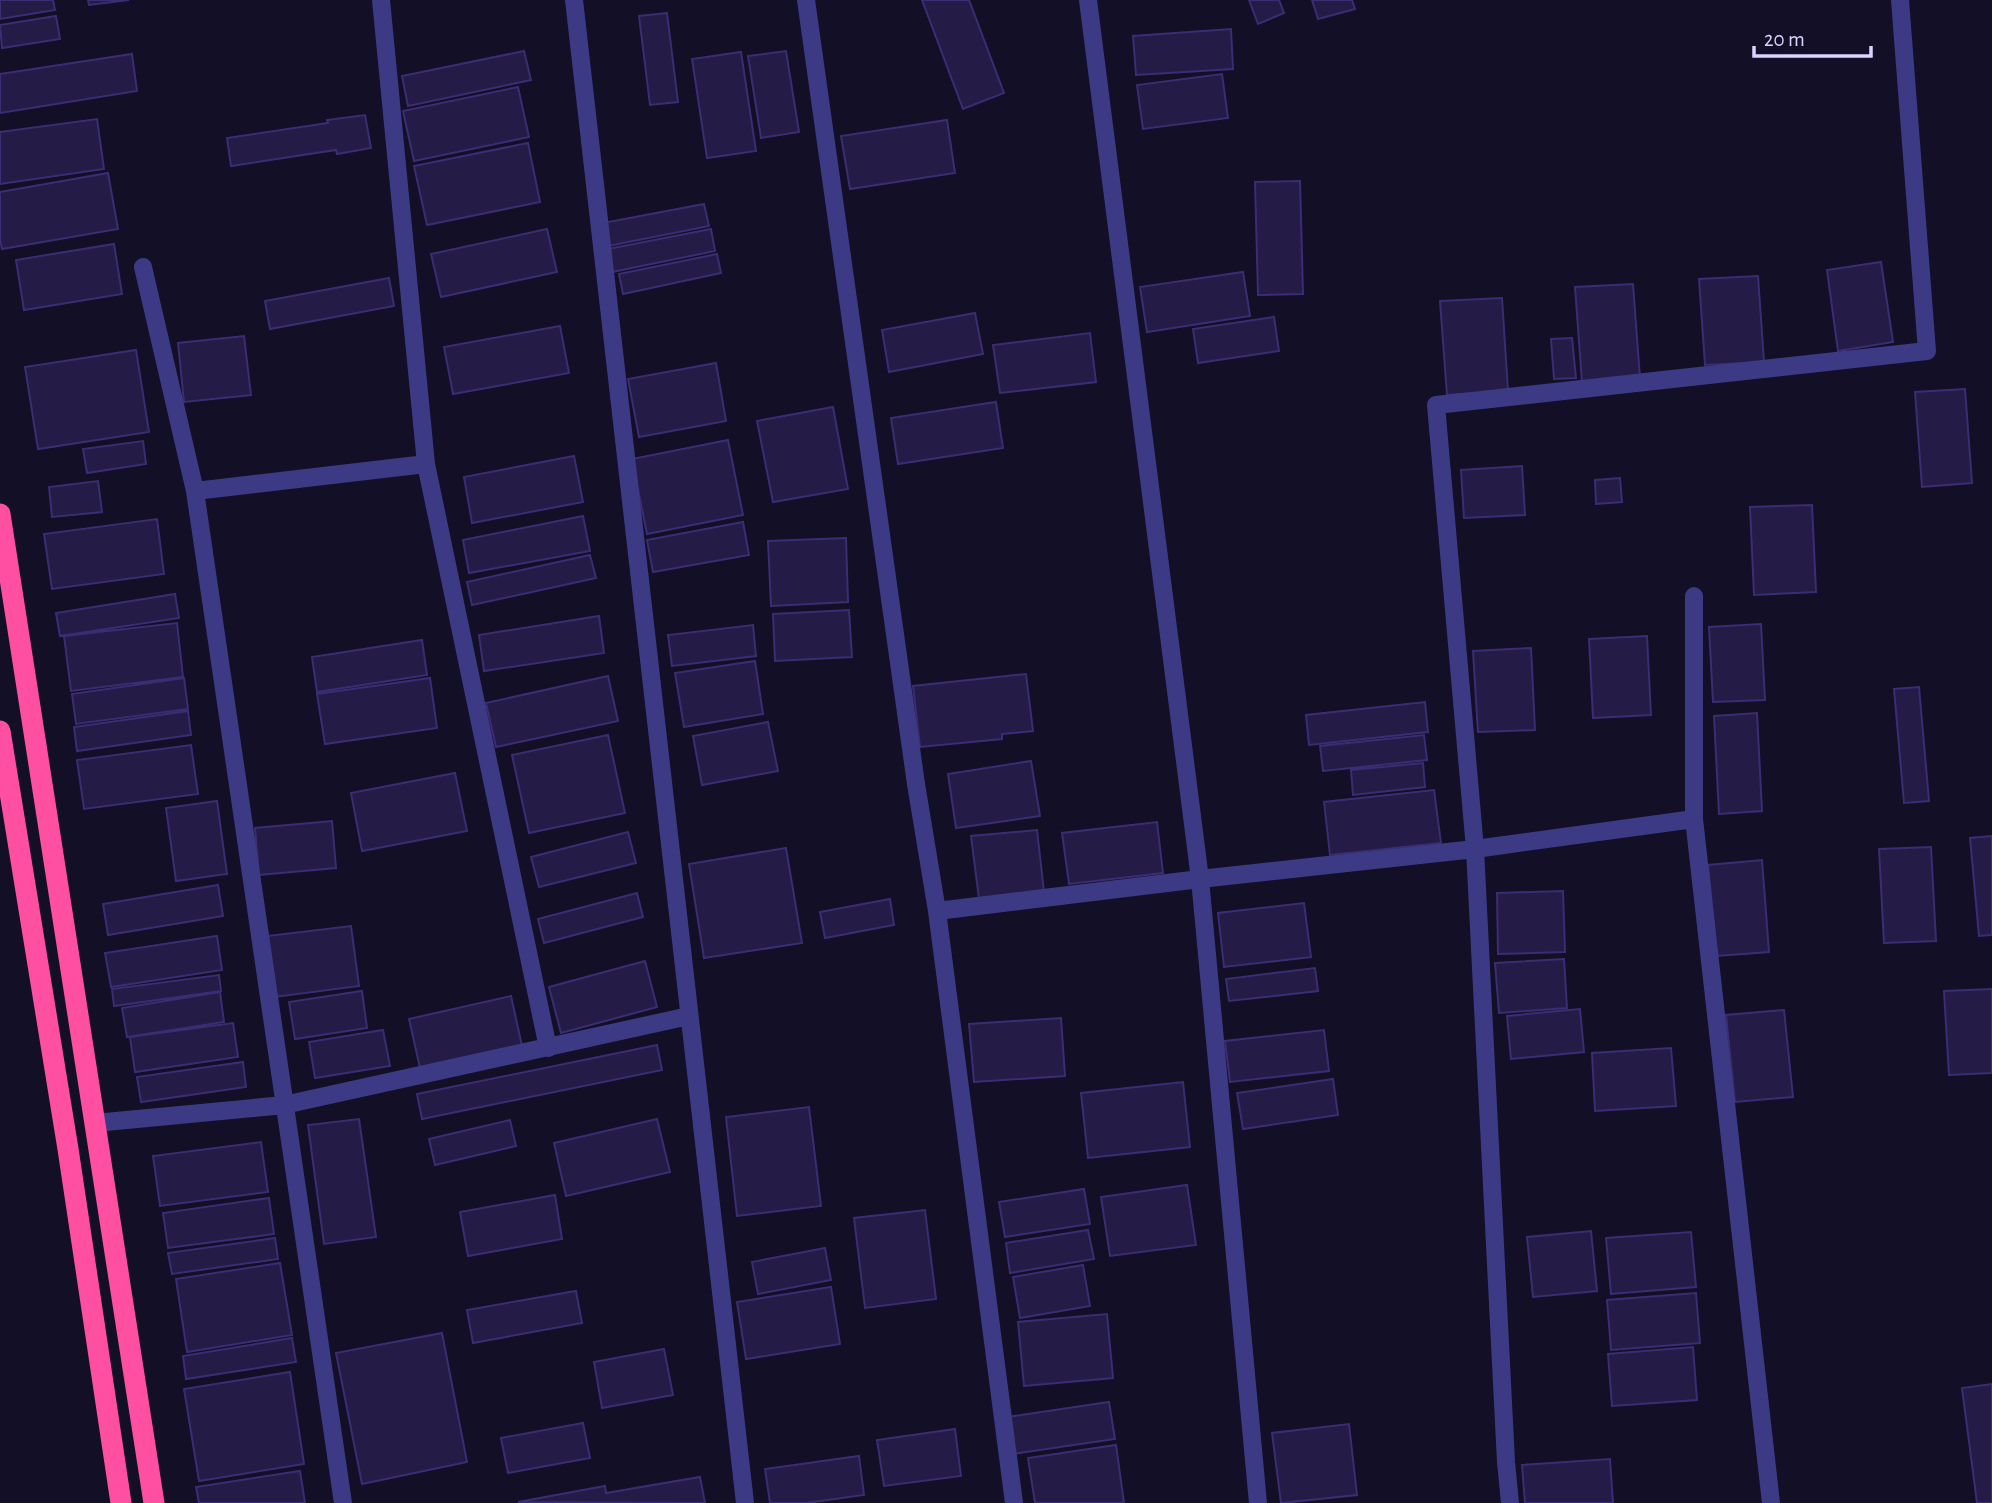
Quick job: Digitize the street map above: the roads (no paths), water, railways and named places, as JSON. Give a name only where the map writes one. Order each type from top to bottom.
[{"type":"highway","points":[[0,514],[154,1503]]},
{"type":"highway","points":[[0,731],[66,1136],[121,1503]]},
{"type":"street","points":[[381,0],[426,464],[548,1048]]},
{"type":"street","points":[[574,0],[745,1503]]},
{"type":"street","points":[[806,0],[916,783],[937,911],[1014,1503]]},
{"type":"street","points":[[1088,0],[1200,879],[1258,1503]]},
{"type":"street","points":[[1510,1503],[1475,849],[1436,405],[1927,351],[1900,0]]},
{"type":"street","points":[[143,267],[195,491],[343,1503]]},
{"type":"street","points":[[195,491],[426,464]]},
{"type":"street","points":[[1695,596],[1694,819],[1770,1503]]},
{"type":"street","points":[[937,911],[1475,849],[1694,819]]},
{"type":"street","points":[[95,1123],[284,1105],[689,1016]]}]
